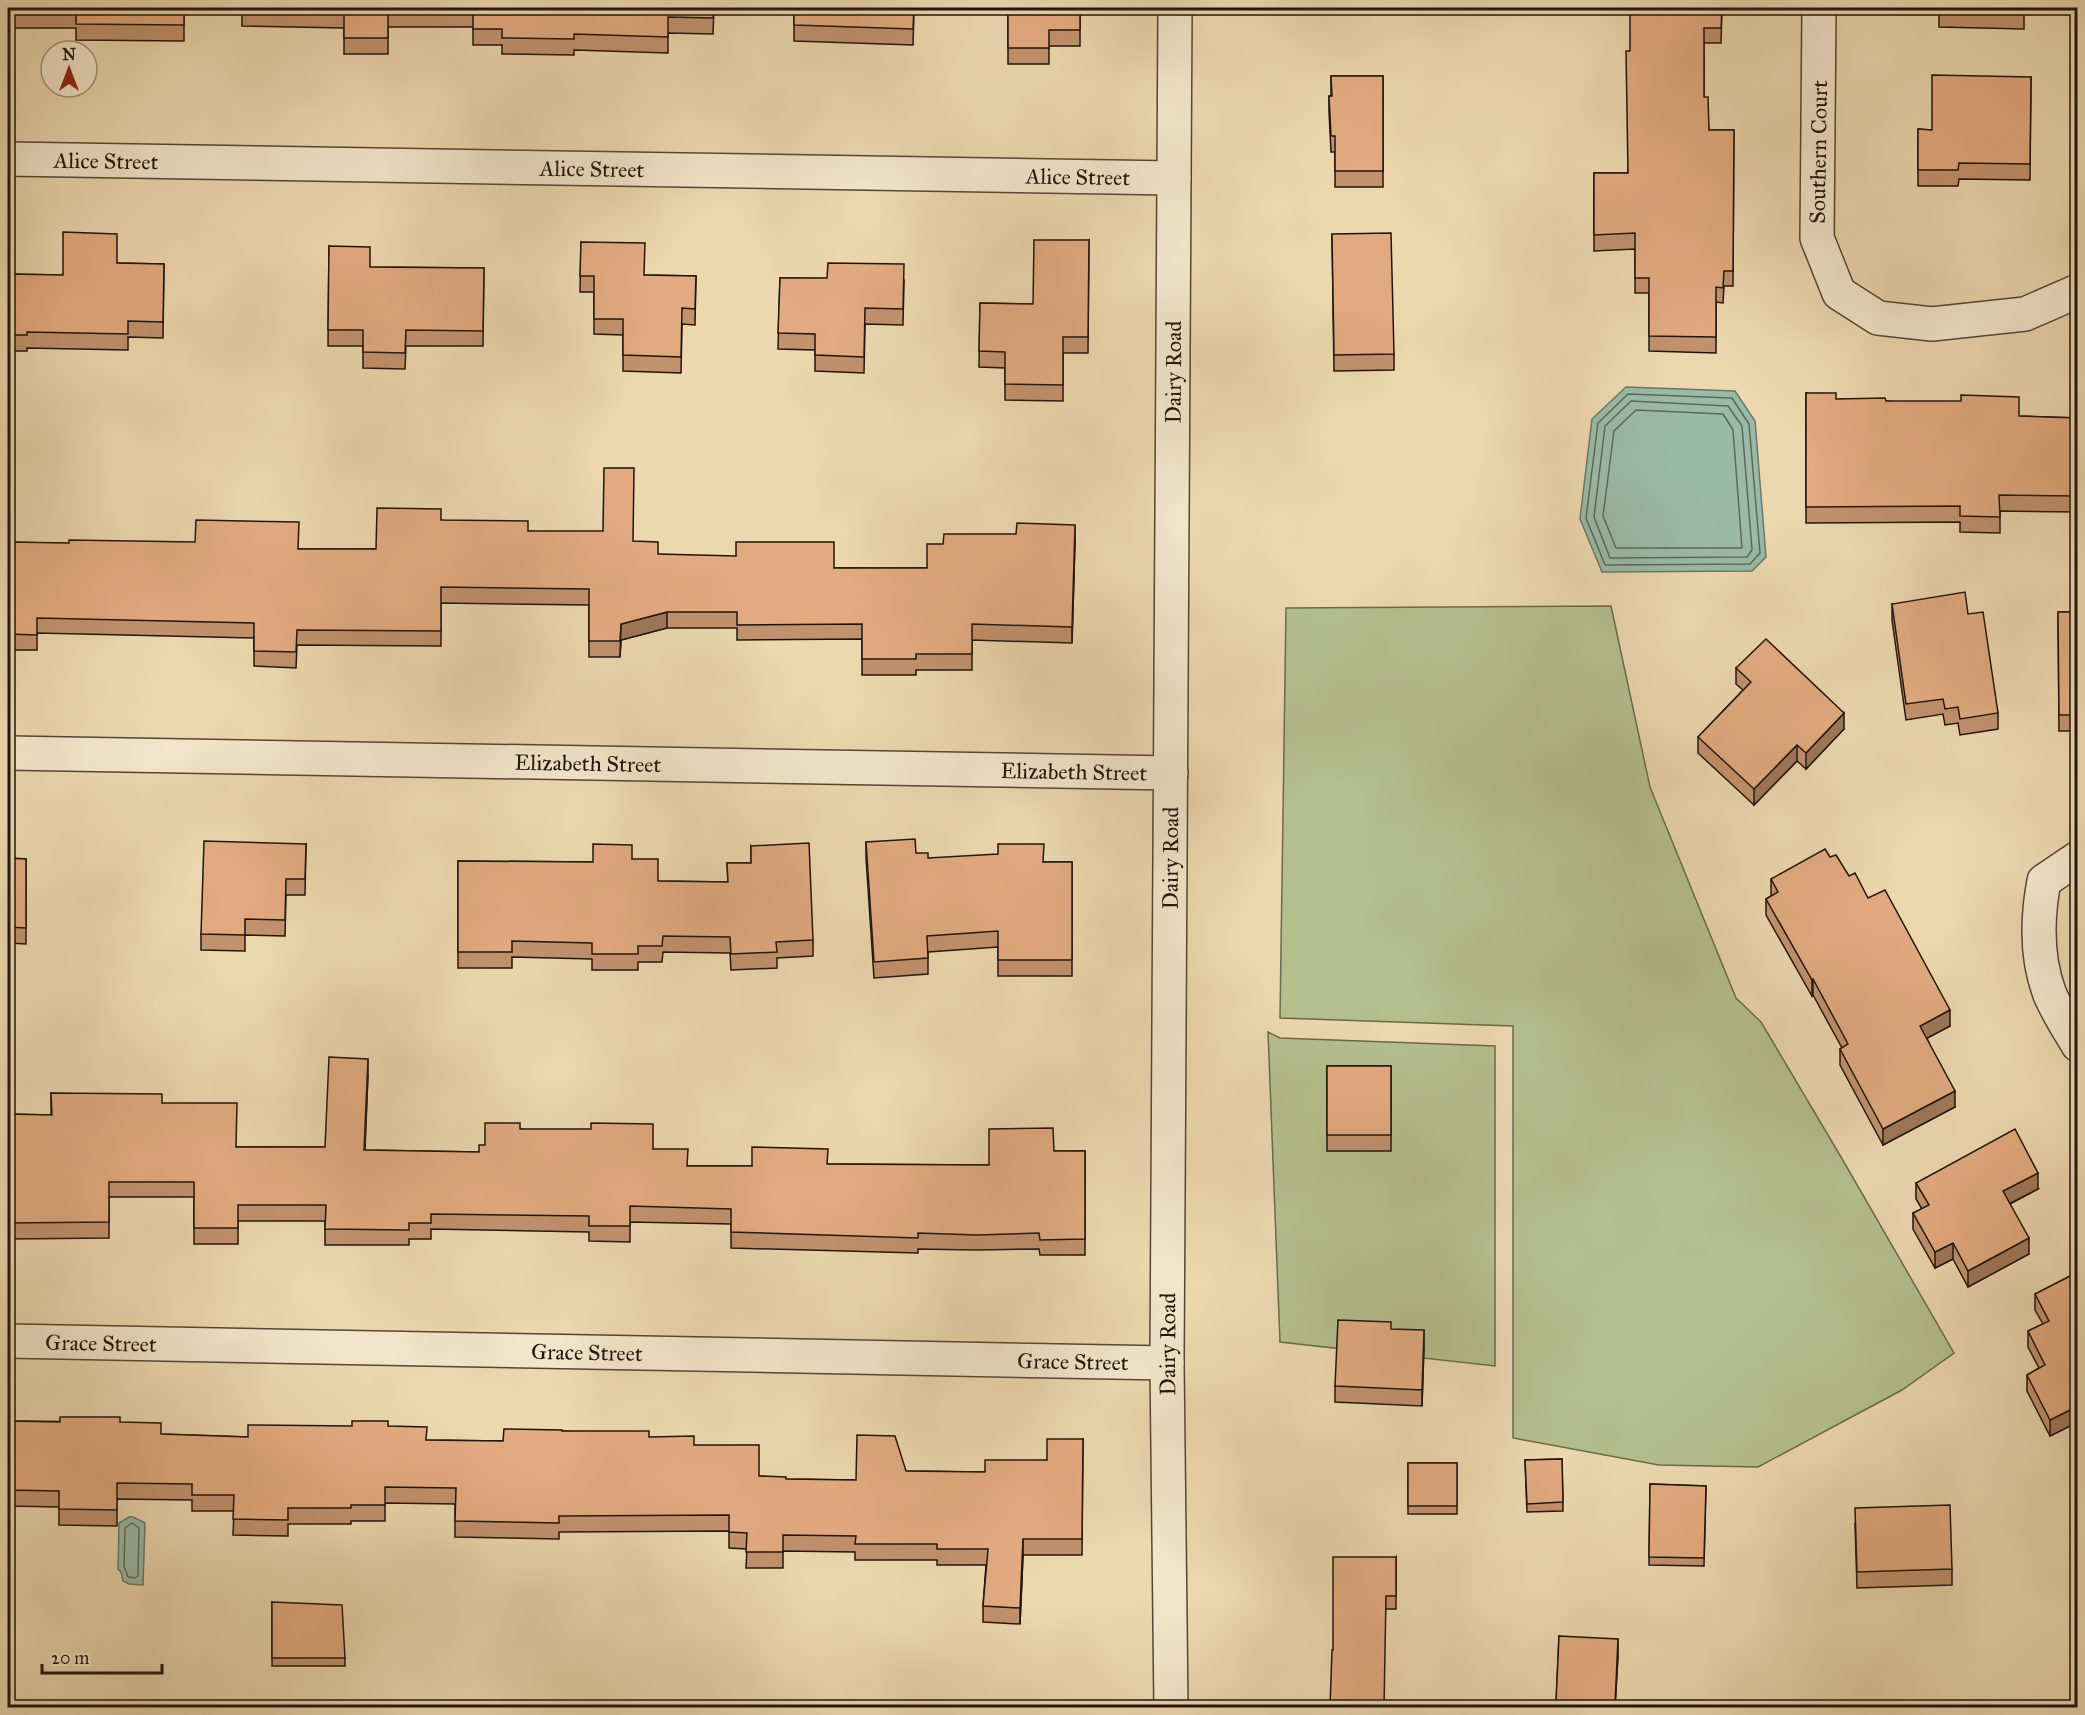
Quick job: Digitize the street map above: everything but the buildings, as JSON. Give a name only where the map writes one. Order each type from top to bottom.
[{"type":"street","name":"Dairy Road","points":[[1171,1707],[1167,1363],[1175,8]]},
{"type":"street","name":"Southern Court","points":[[1819,8],[1817,238],[1839,293],[1878,318],[1932,324],[2025,314],[2078,291]]},
{"type":"street","name":"Alice Street","points":[[8,159],[1174,178]]},
{"type":"street","name":"Elizabeth Street","points":[[8,753],[1171,773]]},
{"type":"street","points":[[2078,858],[2044,881],[2038,927],[2042,964],[2049,992],[2078,1045]]},
{"type":"street","name":"Grace Street","points":[[8,1341],[1167,1363]]},
{"type":"green space","points":[[1611,606],[1650,787],[1736,998],[1761,1022],[1954,1353],[1902,1390],[1758,1467],[1659,1465],[1513,1438],[1513,1026],[1280,1018],[1286,608]]},
{"type":"green space","points":[[1268,1032],[1280,1038],[1495,1046],[1495,1366],[1280,1342]]},
{"type":"water","points":[[1626,387],[1735,391],[1755,421],[1766,557],[1752,571],[1602,572],[1580,519],[1592,419]]},
{"type":"water","points":[[129,1517],[145,1523],[143,1585],[123,1581],[118,1569],[119,1523]]}]
